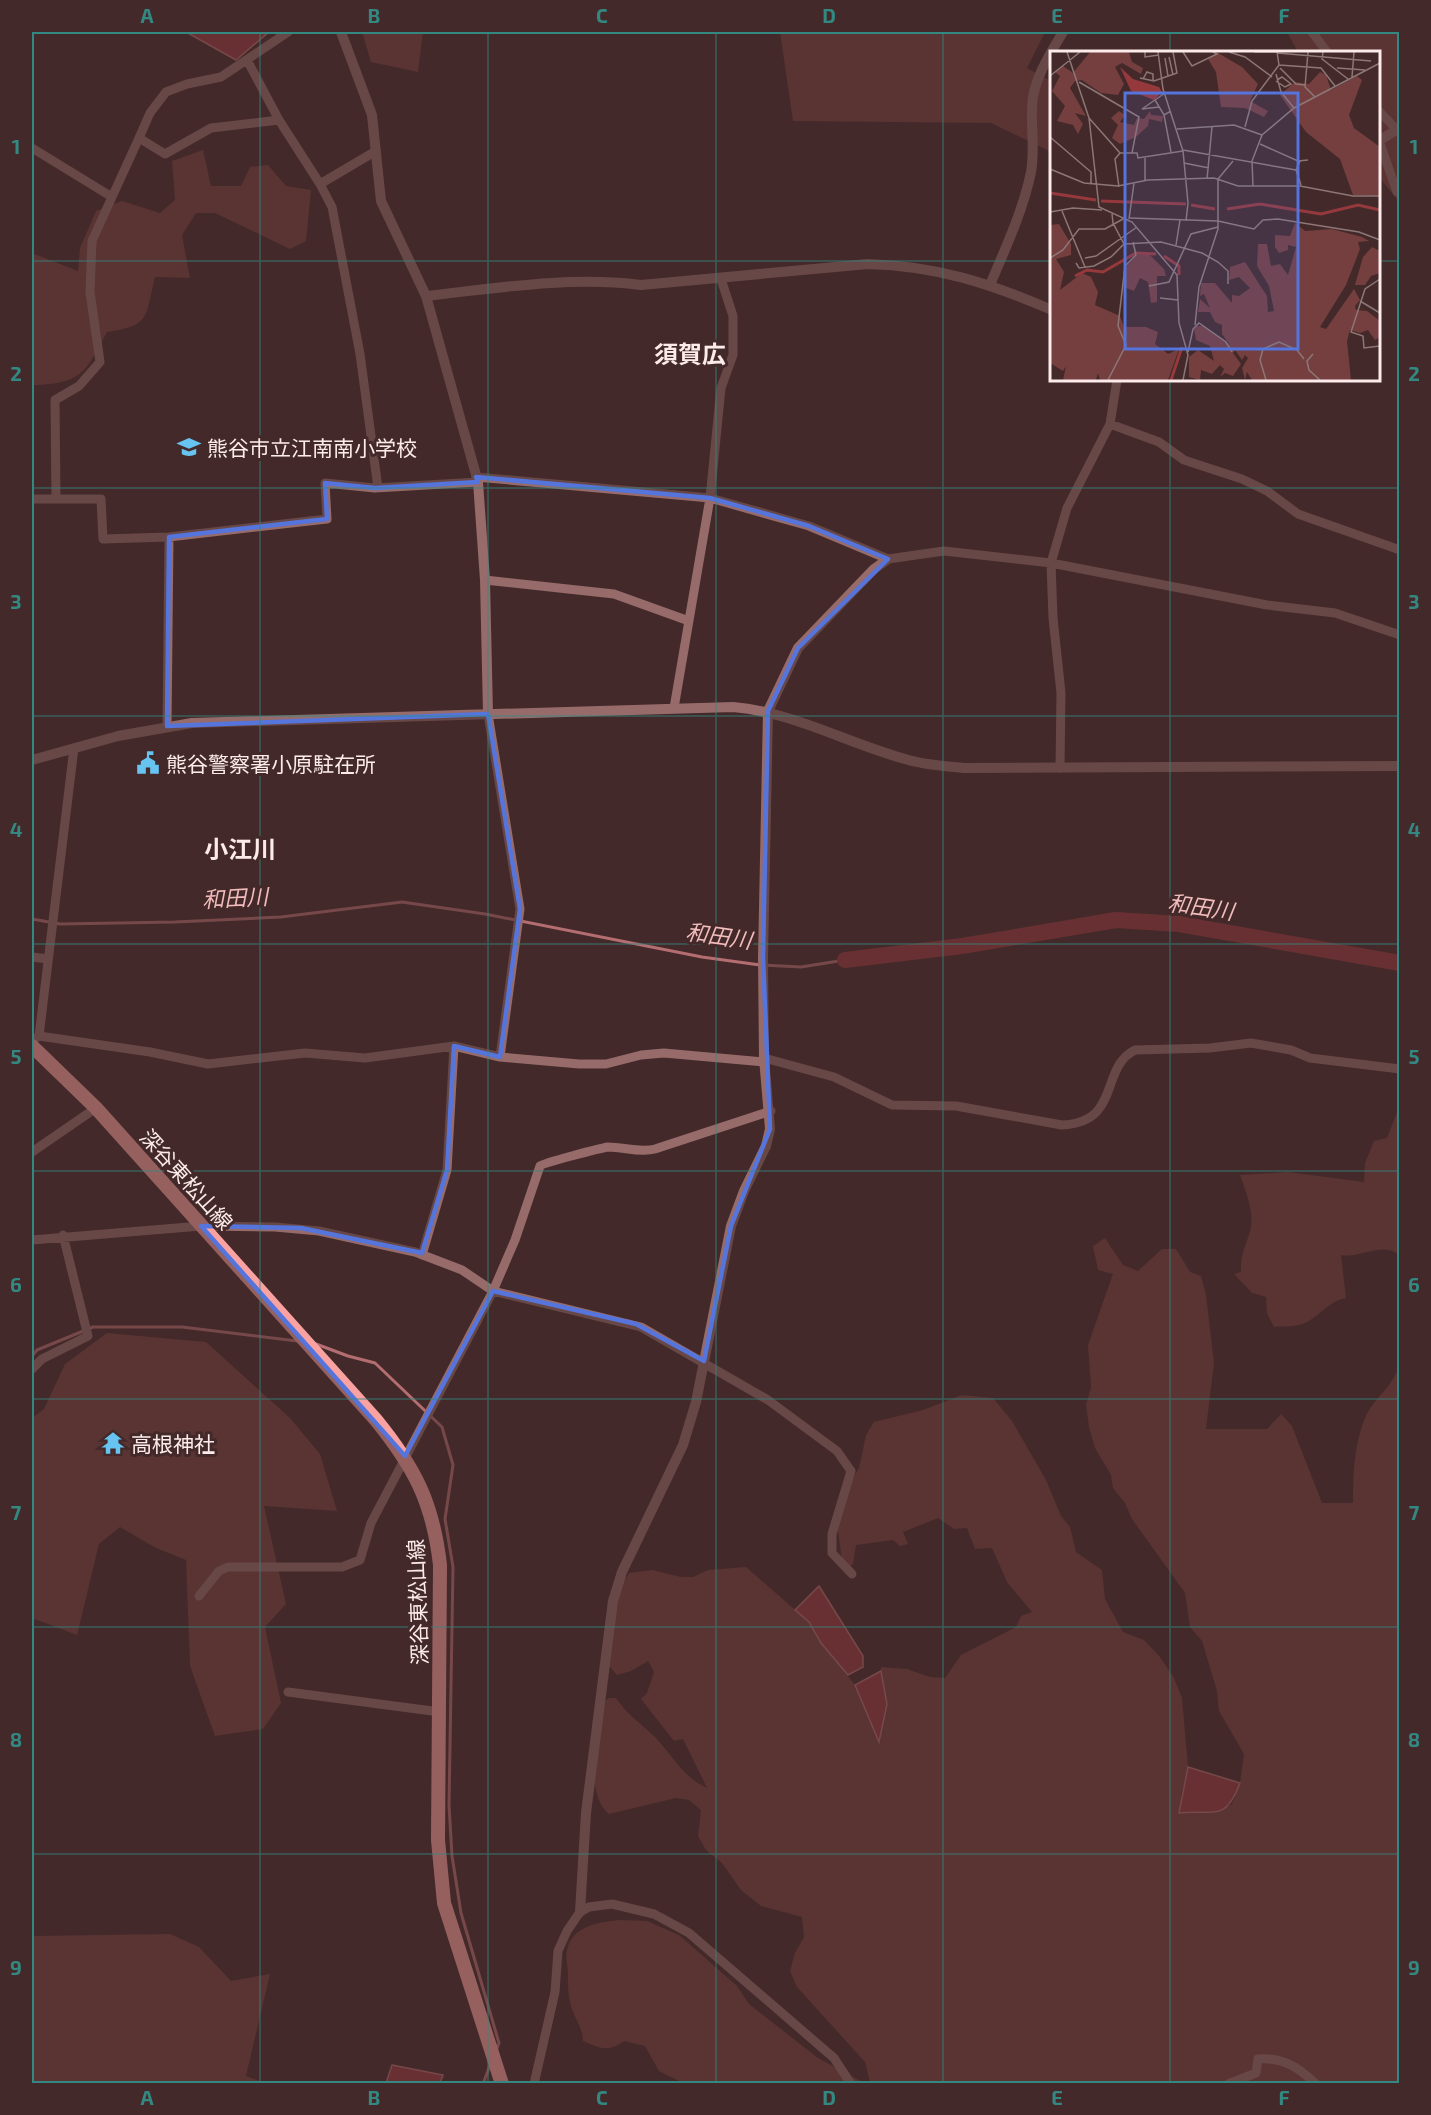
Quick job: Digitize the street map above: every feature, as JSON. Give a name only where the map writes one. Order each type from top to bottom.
[{"type":"main road","name":"深谷東松山線","points":[[34,1041],[405,1456],[427,1501],[437,1533],[440,1565],[438,1840],[444,1903],[502,2084]]},
{"type":"street","points":[[56,499],[55,400],[80,386],[100,362],[90,292],[92,241],[150,113],[166,92],[187,84],[221,78],[288,32]]},
{"type":"street","points":[[341,32],[372,115],[381,201],[426,296],[477,479],[485,580],[488,714],[518,920],[500,1057]]},
{"type":"street","points":[[1054,51],[1063,32]]},
{"type":"street","points":[[1312,32],[1326,51]]},
{"type":"street","points":[[990,285],[1015,223],[1030,173],[1034,145],[1031,106],[1035,88],[1050,58]]},
{"type":"street","points":[[247,60],[279,120],[332,207],[360,354],[378,488]]},
{"type":"street","points":[[1380,112],[1398,129],[1380,140]]},
{"type":"street","points":[[139,138],[165,154],[211,128],[279,120]]},
{"type":"street","points":[[1380,144],[1397,192],[1400,192]]},
{"type":"street","points":[[32,148],[112,197]]},
{"type":"street","points":[[320,184],[376,151]]},
{"type":"street","points":[[426,296],[574,281],[641,285],[868,264],[933,269],[990,285],[1050,309]]},
{"type":"street","points":[[674,708],[710,498],[721,388],[733,354],[733,316],[721,279]]},
{"type":"street","points":[[1060,768],[1061,693],[1053,618],[1051,563],[1067,508],[1110,424],[1117,381]]},
{"type":"street","points":[[1110,424],[1159,442],[1184,460],[1250,483],[1274,495],[1298,514],[1342,527],[1400,550]]},
{"type":"street","points":[[32,499],[101,499],[103,539],[169,537],[327,519],[325,483],[378,488],[477,479],[710,498],[809,526],[888,559]]},
{"type":"street","points":[[167,726],[169,537]]},
{"type":"street","points":[[580,1912],[587,1802],[613,1601],[621,1572],[683,1445],[696,1402],[731,1226],[744,1191],[766,1146],[771,1112],[764,1060],[763,972],[768,711],[798,648],[874,569],[888,559],[944,552],[1051,563],[1267,605],[1335,613],[1400,635]]},
{"type":"street","points":[[485,580],[614,594],[689,621]]},
{"type":"street","points":[[32,760],[167,726],[244,721],[733,707],[768,711],[879,751],[935,766],[1060,768],[1400,766]]},
{"type":"street","points":[[74,748],[48,959],[34,1041],[150,1052],[208,1064],[305,1053],[365,1058],[454,1046],[500,1057],[606,1064],[641,1055],[664,1053],[764,1060],[834,1077],[892,1105],[956,1106],[1062,1125],[1080,1124],[1094,1115],[1104,1102],[1125,1054],[1135,1050],[1210,1048],[1251,1043],[1291,1050],[1310,1058],[1400,1070]]},
{"type":"street","points":[[32,957],[48,959]]},
{"type":"street","points":[[422,1255],[447,1170],[454,1046]]},
{"type":"street","points":[[32,1152],[96,1108]]},
{"type":"street","points":[[199,1596],[219,1571],[228,1567],[342,1567],[360,1560],[371,1523],[493,1291],[515,1240],[540,1166],[544,1162],[568,1159],[606,1147],[647,1151],[771,1112]]},
{"type":"street","points":[[32,1240],[63,1235],[201,1226],[301,1228],[422,1255],[462,1270],[493,1291],[636,1324],[704,1361],[815,1433],[837,1451],[851,1471],[832,1534],[832,1553],[852,1574]]},
{"type":"street","points":[[32,1369],[42,1359],[88,1336],[63,1235]]},
{"type":"street","points":[[288,1692],[440,1712]]},
{"type":"street","points":[[534,2084],[555,1992],[558,1951],[567,1931],[580,1912],[589,1907],[612,1904],[654,1914],[688,1933],[834,2058],[850,2084]]},
{"type":"street","points":[[1228,2084],[1256,2073],[1258,2058],[1274,2057],[1296,2066],[1316,2084]]},
{"type":"highlighted area","points":[[476,477],[710,498],[809,526],[888,559],[798,648],[768,711],[763,957],[770,1129],[731,1226],[704,1361],[636,1324],[493,1291],[405,1456],[201,1226],[301,1228],[422,1253],[447,1170],[454,1046],[500,1057],[520,909],[488,714],[167,726],[169,537],[327,519],[325,483],[375,488],[478,482]]},
{"type":"shaded area","points":[[186,32],[269,32],[236,60]]},
{"type":"shaded area","points":[[362,32],[423,32],[418,72],[371,62]]},
{"type":"shaded area","points":[[780,32],[1045,32],[1027,68],[1050,80],[1050,152],[991,123],[793,121]]},
{"type":"shaded area","points":[[1287,32],[1399,32],[1399,202],[1380,178],[1380,51],[1297,51]]},
{"type":"shaded area","points":[[203,150],[211,186],[241,186],[250,167],[268,165],[286,186],[311,190],[306,241],[290,249],[215,213],[196,213],[182,235],[190,278],[155,277],[147,310],[139,323],[121,330],[107,332],[87,367],[72,379],[32,385],[32,253],[78,271],[80,248],[96,211],[122,201],[160,213],[175,200],[172,161]]},
{"type":"shaded area","points":[[1399,1095],[1399,1255],[1392,1251],[1378,1250],[1356,1255],[1341,1255],[1346,1298],[1333,1303],[1305,1323],[1296,1326],[1274,1327],[1267,1313],[1266,1297],[1252,1293],[1234,1274],[1241,1272],[1242,1256],[1251,1224],[1249,1203],[1240,1175],[1288,1172],[1364,1182],[1365,1163],[1374,1141],[1387,1138],[1398,1110]]},
{"type":"shaded area","points":[[1105,1238],[1123,1265],[1138,1271],[1162,1249],[1176,1249],[1190,1272],[1201,1276],[1206,1295],[1214,1363],[1206,1429],[1267,1429],[1281,1414],[1292,1426],[1322,1503],[1353,1503],[1355,1459],[1362,1426],[1370,1409],[1394,1377],[1399,1362],[1399,2083],[868,2083],[870,2082],[865,2062],[797,1987],[790,1971],[795,1953],[804,1937],[802,1917],[761,1906],[741,1890],[722,1863],[706,1850],[698,1836],[701,1810],[689,1800],[676,1798],[609,1814],[601,1804],[596,1792],[594,1762],[597,1730],[601,1703],[609,1698],[616,1698],[630,1715],[656,1738],[691,1778],[707,1788],[683,1739],[674,1741],[641,1699],[647,1693],[654,1672],[648,1661],[631,1671],[617,1675],[609,1666],[616,1595],[629,1573],[652,1570],[681,1577],[693,1577],[708,1570],[746,1567],[809,1622],[821,1643],[855,1685],[879,1741],[881,1667],[907,1669],[930,1677],[945,1678],[961,1655],[1016,1627],[1021,1616],[1032,1612],[1007,1582],[992,1548],[975,1549],[967,1528],[954,1529],[938,1518],[903,1532],[908,1544],[900,1546],[893,1540],[856,1545],[853,1564],[849,1567],[842,1561],[835,1509],[859,1468],[866,1435],[874,1422],[923,1410],[962,1395],[993,1398],[1012,1421],[1046,1480],[1061,1516],[1070,1527],[1076,1552],[1102,1570],[1105,1599],[1123,1632],[1144,1640],[1160,1657],[1174,1678],[1182,1698],[1188,1767],[1181,1797],[1194,1811],[1216,1813],[1232,1804],[1240,1783],[1244,1754],[1219,1711],[1217,1691],[1202,1641],[1190,1627],[1185,1593],[1132,1519],[1125,1503],[1113,1488],[1111,1475],[1095,1448],[1089,1427],[1086,1405],[1091,1387],[1088,1345],[1113,1274],[1098,1270],[1093,1246]]},
{"type":"shaded area","points":[[107,1333],[206,1342],[290,1418],[320,1454],[337,1511],[264,1506],[286,1604],[265,1627],[281,1703],[263,1729],[215,1736],[190,1666],[186,1560],[156,1548],[120,1527],[99,1544],[77,1635],[32,1618],[32,1418],[44,1409],[65,1364]]},
{"type":"shaded area","points":[[819,1586],[863,1656],[863,1667],[848,1675],[821,1643],[809,1622],[795,1610]]},
{"type":"shaded area","points":[[881,1671],[887,1704],[879,1742],[855,1685]]},
{"type":"shaded area","points":[[1188,1767],[1240,1783],[1235,1796],[1224,1809],[1217,1812],[1179,1813]]},
{"type":"shaded area","points":[[619,1920],[647,1921],[679,1935],[737,1986],[749,2004],[818,2058],[864,2083],[683,2083],[659,2071],[645,2046],[624,2041],[614,2047],[604,2048],[583,2041],[569,1998],[567,1950],[574,1935],[580,1930],[595,1924]]},
{"type":"shaded area","points":[[170,1934],[199,1947],[231,1981],[270,1974],[246,2076],[265,2083],[32,2083],[32,1936]]},
{"type":"shaded area","points":[[392,2065],[443,2075],[440,2083],[386,2083]]},
{"type":"waterway","name":"和田川","points":[[32,919],[60,924],[175,922],[281,917],[402,902],[485,914],[702,957],[760,965],[801,967],[845,960]]},
{"type":"waterway","name":"和田川","points":[[845,960],[962,946],[1116,920],[1179,924],[1400,963]]},
{"type":"waterway","points":[[32,1356],[37,1350],[93,1327],[182,1327],[297,1341]]},
{"type":"waterway","points":[[316,1344],[375,1363],[442,1427],[453,1465],[445,1519],[453,1567],[449,1805],[452,1856],[461,1913],[499,2043],[496,2051]]},
{"type":"waterway","points":[[483,2084],[490,2065]]},
{"type":"place","name":"熊谷市立江南南小学校","points":[[189,447]]},
{"type":"place","name":"熊谷警察署小原駐在所","points":[[148,763]]},
{"type":"place","name":"高根神社","points":[[113,1443]]},
{"type":"district","name":"須賀広","points":[[690,353]]},
{"type":"district","name":"小江川","points":[[240,848]]}]
